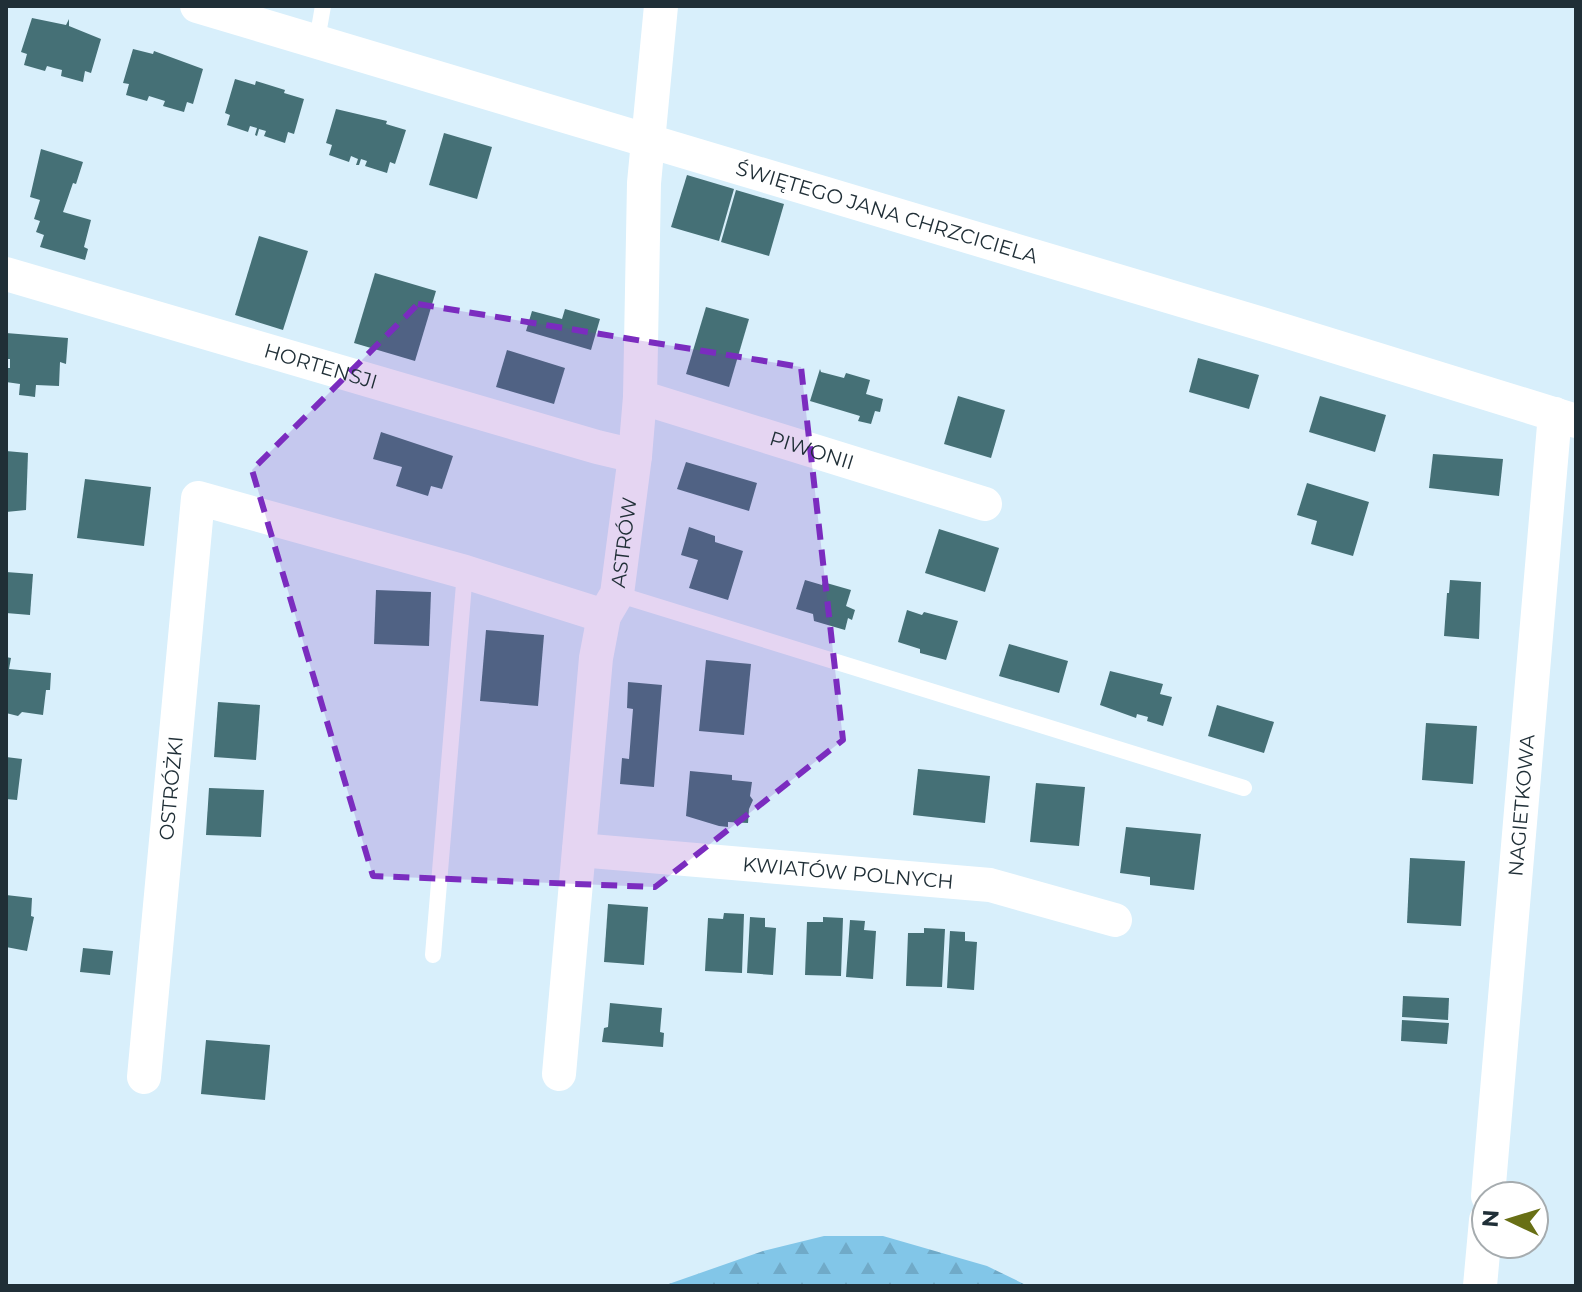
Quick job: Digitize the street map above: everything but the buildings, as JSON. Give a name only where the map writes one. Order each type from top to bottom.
[{"type":"street","name":"ŚWIĘTEGO JANA CHRZCICIELA","points":[[197,6],[1566,417]]},
{"type":"street","name":"ASTRÓW","points":[[559,1074],[596,658],[611,605],[635,456],[640,397],[644,183],[661,6]]},
{"type":"street","name":"HORTENSJI","points":[[6,274],[635,456]]},
{"type":"street","name":"PIWONII","points":[[640,397],[985,504]]},
{"type":"street","name":"NAGIETKOWA","points":[[1490,1180],[1566,417]]},
{"type":"street","name":"OSTRÓŻKI","points":[[144,1077],[198,498],[465,572]]},
{"type":"street","points":[[465,572],[611,605]]},
{"type":"street","name":"KWIATÓW POLNYCH","points":[[579,850],[990,885],[1115,920]]},
{"type":"street","points":[[1480,1286],[1482,1260]]},
{"type":"lane","points":[[317,40],[323,6]]},
{"type":"lane","points":[[433,955],[465,572]]},
{"type":"lane","points":[[611,605],[1244,788]]},
{"type":"highlighted area","points":[[418,304],[801,367],[843,740],[655,887],[373,876],[252,470]]},
{"type":"green space","points":[[824,1236],[883,1236],[987,1266],[1028,1286],[663,1286],[763,1251]]}]
